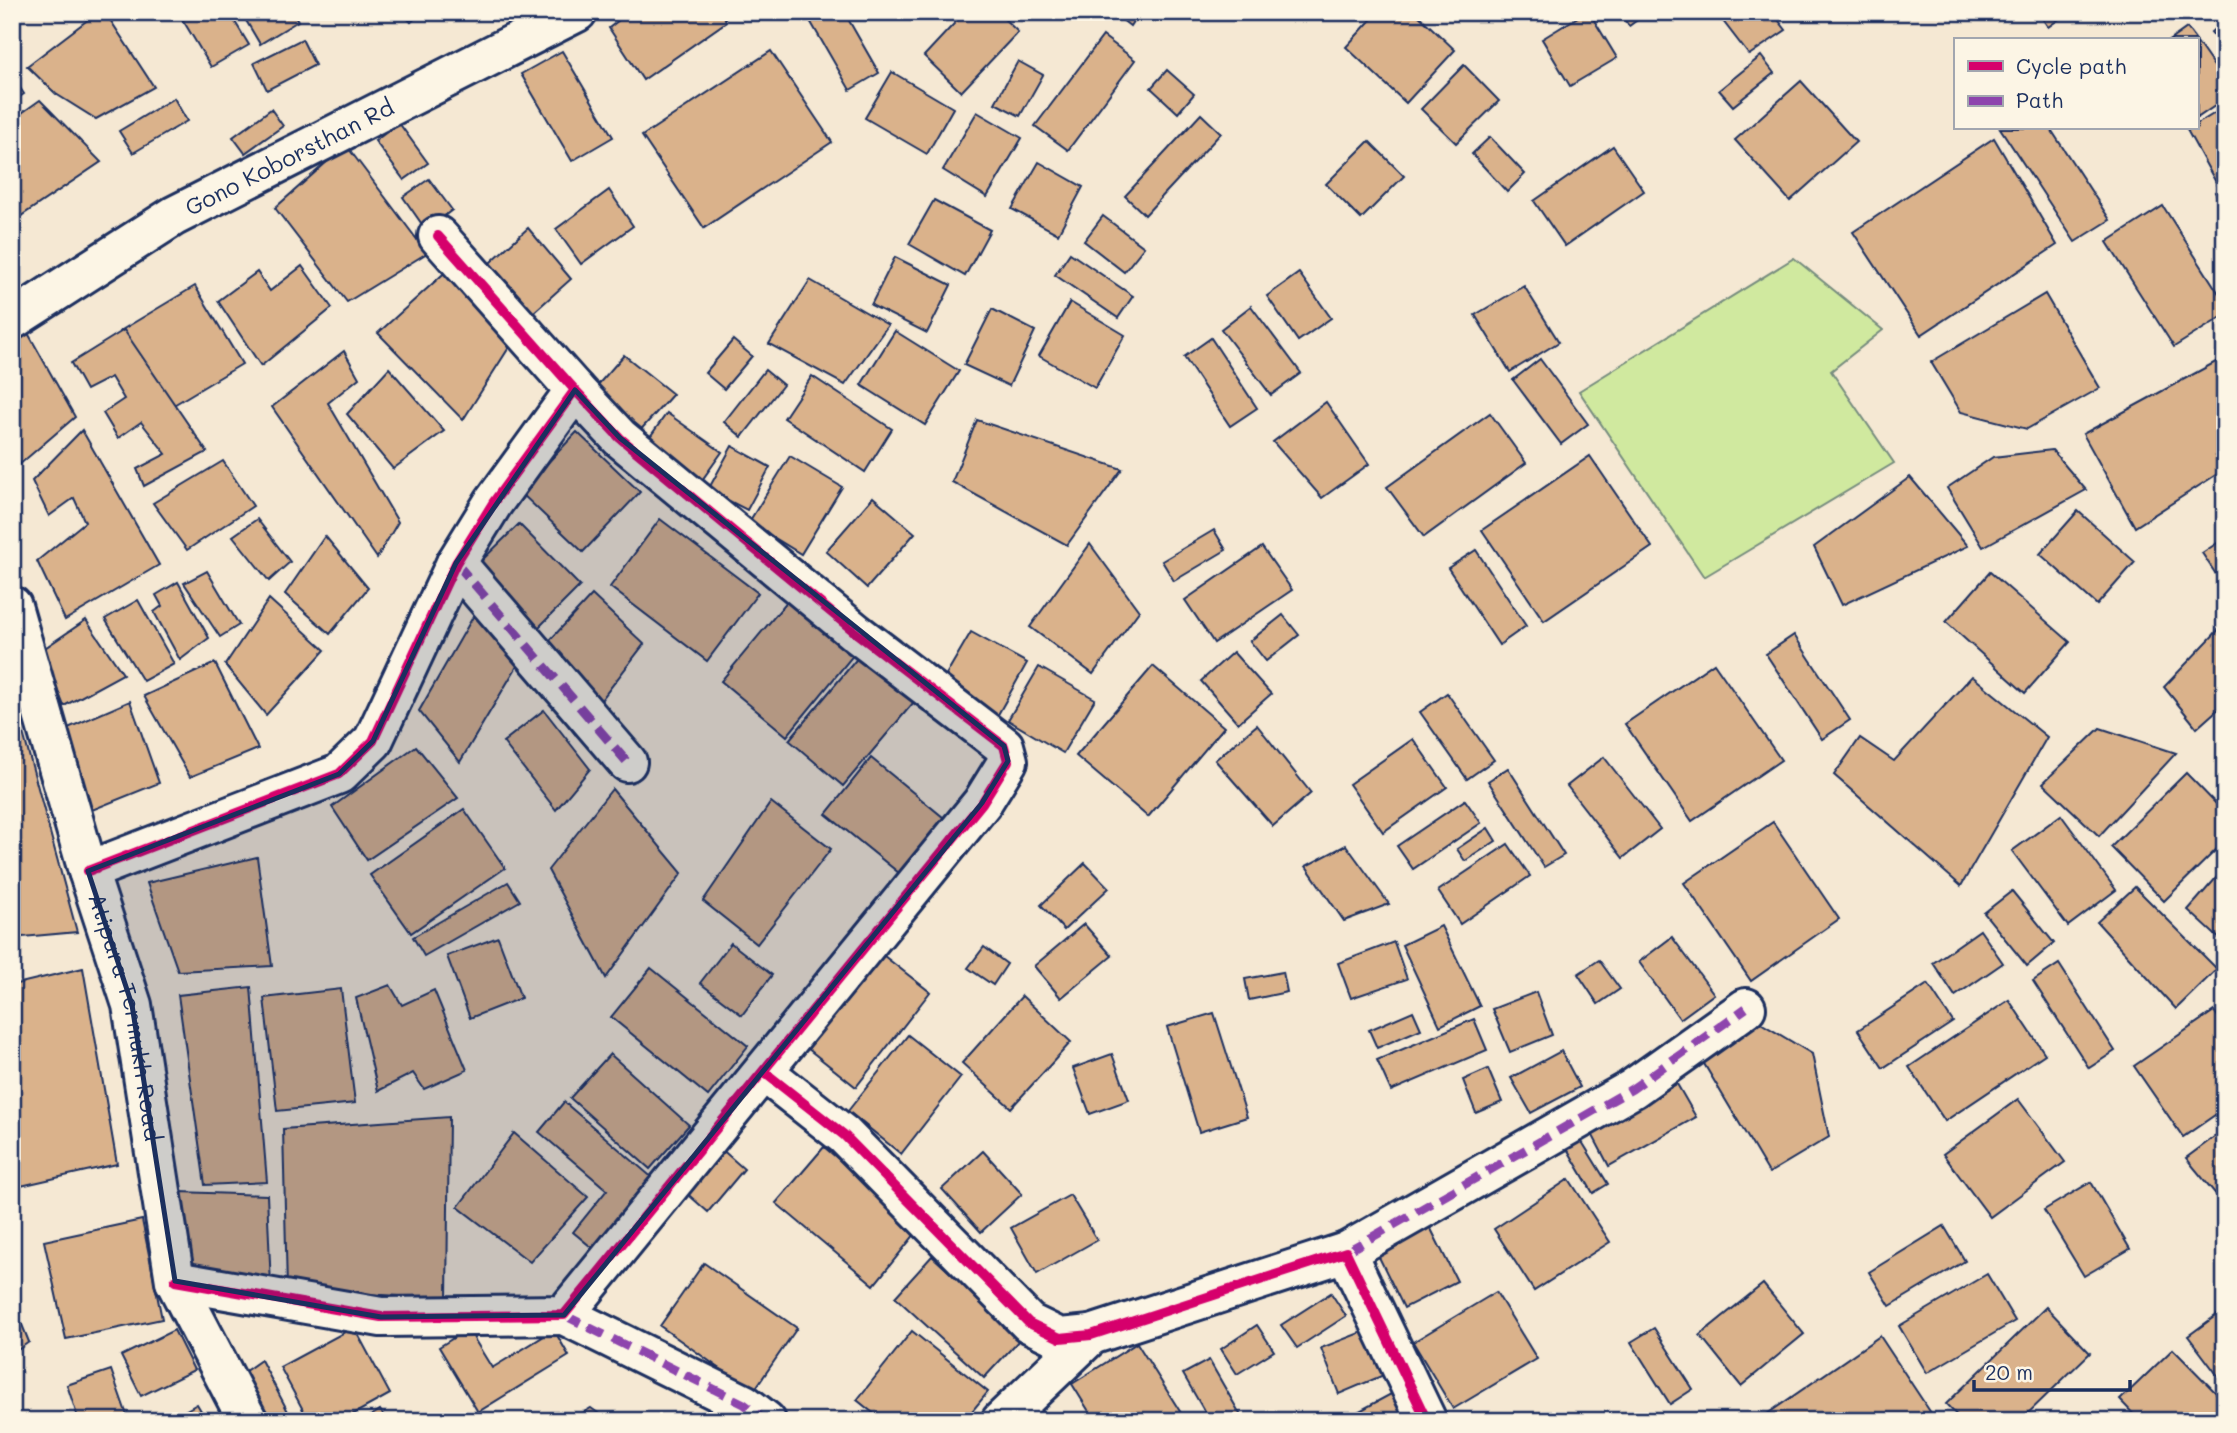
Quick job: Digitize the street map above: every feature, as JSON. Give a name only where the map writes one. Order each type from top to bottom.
[{"type":"street","name":"Gono Koborsthan Rd","points":[[12,320],[174,216],[578,12]]},
{"type":"street","points":[[438,236],[620,438],[855,632],[1004,746],[1009,761],[982,803],[564,1315]]},
{"type":"street","points":[[88,871],[340,774],[373,741],[456,563],[494,502],[575,390]]},
{"type":"street","points":[[456,563],[627,762]]},
{"type":"street","name":"Atipara Termukh Road","points":[[12,606],[88,871],[132,1005],[175,1281],[248,1421]]},
{"type":"street","points":[[764,1072],[844,1135],[1029,1323],[1060,1338],[1091,1335],[1346,1252],[1632,1090],[1746,1008]]},
{"type":"street","points":[[1346,1252],[1427,1421]]},
{"type":"street","points":[[175,1281],[382,1317],[564,1315],[744,1404],[766,1421]]},
{"type":"street","points":[[1000,1421],[1091,1335]]},
{"type":"highlighted area","points":[[575,390],[620,438],[1004,746],[1008,761],[982,803],[564,1315],[381,1317],[175,1281],[132,1005],[88,871],[339,774],[373,741],[456,563]]},
{"type":"green space","points":[[1794,258],[1883,330],[1831,371],[1894,463],[1704,577],[1579,391]]},
{"type":"building","points":[[98,12],[105,12],[154,87],[96,119],[56,94],[27,66]]},
{"type":"building","points":[[178,12],[229,12],[249,45],[211,67]]},
{"type":"building","points":[[241,12],[293,12],[298,21],[260,44]]},
{"type":"building","points":[[401,12],[422,12],[411,22]]},
{"type":"building","points":[[629,12],[723,12],[726,22],[643,80],[609,28]]},
{"type":"building","points":[[805,12],[844,12],[879,73],[850,90]]},
{"type":"building","points":[[965,12],[997,12],[1018,32],[961,92],[924,56]]},
{"type":"building","points":[[1112,12],[1139,12],[1130,26]]},
{"type":"building","points":[[1378,12],[1415,12],[1455,50],[1406,103],[1346,47]]},
{"type":"building","points":[[1589,12],[1617,58],[1570,86],[1542,39]]},
{"type":"building","points":[[1619,12],[1648,12],[1629,26]]},
{"type":"building","points":[[1716,12],[1772,12],[1786,30],[1749,55]]},
{"type":"building","points":[[1798,12],[1812,12],[1805,19]]},
{"type":"building","points":[[2038,12],[2069,12],[2048,27]]},
{"type":"building","points":[[2225,20],[2225,49],[2211,32]]},
{"type":"building","points":[[2187,28],[2194,38],[2173,38]]},
{"type":"building","points":[[1103,36],[1135,60],[1068,150],[1035,126]]},
{"type":"building","points":[[302,39],[315,65],[267,90],[254,63]]},
{"type":"building","points":[[2198,43],[2225,82],[2225,99],[2198,117]]},
{"type":"building","points":[[562,51],[613,137],[572,161],[521,74]]},
{"type":"building","points":[[771,51],[832,142],[704,228],[642,136]]},
{"type":"building","points":[[1761,56],[1774,73],[1733,106],[1719,90]]},
{"type":"building","points":[[1018,61],[1043,75],[1020,116],[995,103]]},
{"type":"building","points":[[1464,65],[1499,101],[1456,143],[1421,109]]},
{"type":"building","points":[[1167,70],[1194,94],[1178,113],[1151,88]]},
{"type":"building","points":[[892,72],[953,108],[927,154],[865,118]]},
{"type":"building","points":[[12,76],[24,94],[12,102]]},
{"type":"building","points":[[1801,81],[1856,142],[1790,201],[1735,140]]},
{"type":"building","points":[[174,98],[187,121],[133,153],[119,131]]},
{"type":"building","points":[[40,100],[101,162],[12,222],[12,120]]},
{"type":"building","points":[[2225,107],[2225,181],[2218,186],[2187,130],[2198,130],[2198,123]]},
{"type":"building","points":[[271,109],[283,126],[245,153],[233,137]]},
{"type":"building","points":[[977,112],[1022,138],[987,197],[943,170]]},
{"type":"building","points":[[1201,114],[1221,133],[1145,215],[1125,196]]},
{"type":"building","points":[[399,123],[428,163],[404,180],[375,141]]},
{"type":"building","points":[[2001,130],[2051,130],[2110,220],[2075,242]]},
{"type":"building","points":[[1490,137],[1525,174],[1507,192],[1472,154]]},
{"type":"building","points":[[1994,138],[2057,245],[1921,335],[1853,232]]},
{"type":"building","points":[[1369,141],[1404,176],[1361,219],[1326,184]]},
{"type":"building","points":[[346,145],[427,253],[347,302],[275,208]]},
{"type":"building","points":[[1613,146],[1644,191],[1565,246],[1534,201]]},
{"type":"building","points":[[1039,162],[1083,187],[1058,234],[1012,209]]},
{"type":"building","points":[[429,179],[452,210],[426,230],[403,197]]},
{"type":"building","points":[[2225,186],[2225,209],[2215,192]]},
{"type":"building","points":[[609,190],[633,226],[581,264],[556,229]]},
{"type":"building","points":[[934,200],[990,230],[965,276],[909,244]]},
{"type":"building","points":[[2163,206],[2225,303],[2225,315],[2174,347],[2107,242]]},
{"type":"building","points":[[1103,216],[1144,247],[1124,272],[1084,241]]},
{"type":"building","points":[[528,228],[571,279],[525,320],[480,272]]},
{"type":"building","points":[[1070,253],[1133,296],[1118,318],[1055,275]]},
{"type":"building","points":[[895,257],[951,285],[927,333],[871,305]]},
{"type":"building","points":[[302,266],[332,308],[261,366],[218,301],[257,272],[270,291]]},
{"type":"building","points":[[451,267],[515,338],[463,420],[378,333]]},
{"type":"building","points":[[1299,273],[1331,318],[1298,341],[1267,296]]},
{"type":"building","points":[[810,280],[888,325],[845,385],[769,344]]},
{"type":"building","points":[[195,286],[242,364],[167,409],[120,331]]},
{"type":"building","points":[[1524,286],[1559,342],[1510,372],[1475,315]]},
{"type":"building","points":[[2045,294],[2100,388],[2027,429],[1961,412],[1931,362]]},
{"type":"building","points":[[1070,302],[1125,335],[1095,388],[1039,356]]},
{"type":"building","points":[[1251,306],[1301,373],[1271,395],[1221,329]]},
{"type":"building","points":[[992,309],[1035,331],[1009,386],[964,365]]},
{"type":"building","points":[[124,330],[207,452],[144,486],[137,469],[166,454],[141,422],[118,438],[103,413],[124,399],[111,377],[86,390],[71,363]]},
{"type":"building","points":[[895,331],[959,371],[925,425],[861,385]]},
{"type":"building","points":[[28,333],[75,417],[19,465],[12,452],[12,346]]},
{"type":"building","points":[[1211,338],[1257,408],[1230,426],[1184,357]]},
{"type":"building","points":[[733,340],[752,356],[724,389],[705,373]]},
{"type":"building","points":[[344,351],[359,378],[328,403],[398,522],[377,558],[272,407]]},
{"type":"building","points":[[624,355],[673,394],[636,435],[589,395]]},
{"type":"building","points":[[2225,357],[2225,469],[2135,527],[2083,434]]},
{"type":"building","points":[[1540,359],[1588,424],[1561,444],[1513,380]]},
{"type":"building","points":[[389,368],[444,431],[393,469],[347,414]]},
{"type":"building","points":[[765,370],[783,385],[742,437],[724,422]]},
{"type":"building","points":[[812,376],[892,429],[865,472],[784,418]]},
{"type":"building","points":[[1326,402],[1369,464],[1322,498],[1273,442]]},
{"type":"building","points":[[667,413],[722,452],[702,480],[647,441]]},
{"type":"building","points":[[1490,413],[1526,463],[1424,537],[1387,487]]},
{"type":"building","points":[[977,420],[1122,469],[1067,545],[952,482]]},
{"type":"building","points":[[82,430],[159,565],[65,620],[37,561],[85,522],[74,498],[49,516],[32,481]]},
{"type":"building","points":[[577,432],[640,492],[583,552],[520,492]]},
{"type":"building","points":[[732,446],[770,467],[747,510],[708,490]]},
{"type":"building","points":[[2052,450],[2086,490],[1983,547],[1947,488],[1993,457]]},
{"type":"building","points":[[790,456],[842,487],[801,554],[749,522]]},
{"type":"building","points":[[1590,456],[1652,547],[1544,621],[1482,530]]},
{"type":"building","points":[[223,461],[253,506],[187,550],[153,503]]},
{"type":"building","points":[[1910,477],[1968,546],[1842,605],[1814,547]]},
{"type":"building","points":[[873,497],[915,533],[867,588],[826,551]]},
{"type":"building","points":[[2078,511],[2135,562],[2097,605],[2040,554]]},
{"type":"building","points":[[257,519],[290,562],[269,581],[233,536]]},
{"type":"building","points":[[660,519],[758,593],[707,661],[610,587]]},
{"type":"building","points":[[519,524],[580,586],[534,632],[473,569]]},
{"type":"building","points":[[1214,530],[1226,550],[1174,581],[1162,561]]},
{"type":"building","points":[[325,536],[368,588],[330,634],[285,594]]},
{"type":"building","points":[[2225,538],[2225,588],[2202,553]]},
{"type":"building","points":[[1090,544],[1139,611],[1093,674],[1030,627]]},
{"type":"building","points":[[1262,547],[1292,590],[1214,643],[1185,600]]},
{"type":"building","points":[[1476,550],[1526,626],[1499,645],[1448,568]]},
{"type":"building","points":[[207,571],[239,625],[220,637],[184,583]]},
{"type":"building","points":[[1990,572],[2070,642],[2025,693],[1946,622]]},
{"type":"building","points":[[178,582],[209,638],[180,660],[154,612],[162,606],[156,595]]},
{"type":"building","points":[[592,595],[644,644],[575,734],[524,668]]},
{"type":"building","points":[[269,599],[325,650],[266,715],[225,665]]},
{"type":"building","points":[[789,599],[855,653],[787,736],[721,681]]},
{"type":"building","points":[[138,600],[174,664],[143,681],[105,619]]},
{"type":"building","points":[[474,615],[529,646],[460,762],[419,711]]},
{"type":"building","points":[[1283,615],[1299,635],[1266,661],[1250,641]]},
{"type":"building","points":[[86,620],[123,674],[64,706],[42,650]]},
{"type":"building","points":[[2223,625],[2225,703],[2197,728],[2164,687]]},
{"type":"building","points":[[971,632],[1027,663],[996,718],[940,685]]},
{"type":"building","points":[[1794,635],[1850,720],[1822,739],[1766,654]]},
{"type":"building","points":[[865,649],[919,696],[843,786],[789,740]]},
{"type":"building","points":[[1233,652],[1271,694],[1238,723],[1201,681]]},
{"type":"building","points":[[215,663],[258,749],[190,777],[144,696]]},
{"type":"building","points":[[1714,663],[1781,760],[1692,821],[1625,724]]},
{"type":"building","points":[[1153,666],[1224,727],[1148,817],[1076,756]]},
{"type":"building","points":[[1039,667],[1095,699],[1063,753],[1008,720]]},
{"type":"building","points":[[1972,676],[2047,737],[1961,886],[1834,775],[1860,738],[1894,761]]},
{"type":"building","points":[[1447,693],[1494,760],[1467,779],[1420,712]]},
{"type":"building","points":[[130,701],[159,783],[92,810],[61,731]]},
{"type":"building","points":[[544,710],[590,769],[556,810],[503,742]]},
{"type":"building","points":[[1257,725],[1311,793],[1273,826],[1215,760]]},
{"type":"building","points":[[2100,728],[2176,753],[2099,836],[2043,783]]},
{"type":"building","points":[[22,729],[77,932],[12,938],[12,733]]},
{"type":"building","points":[[1413,739],[1447,787],[1383,832],[1349,784]]},
{"type":"building","points":[[416,746],[458,798],[367,860],[332,807]]},
{"type":"building","points":[[1604,757],[1660,829],[1623,858],[1567,786]]},
{"type":"building","points":[[871,758],[944,818],[899,873],[826,814]]},
{"type":"building","points":[[1508,768],[1564,855],[1544,867],[1488,781]]},
{"type":"building","points":[[2186,773],[2225,813],[2225,841],[2164,901],[2111,847]]},
{"type":"building","points":[[612,789],[682,873],[606,978],[548,870]]},
{"type":"building","points":[[1465,800],[1481,823],[1413,869],[1397,846]]},
{"type":"building","points":[[771,802],[831,849],[757,944],[703,901]]},
{"type":"building","points":[[464,809],[505,868],[411,933],[370,875]]},
{"type":"building","points":[[2061,815],[2116,890],[2068,926],[2012,851]]},
{"type":"building","points":[[1773,822],[1839,919],[1751,981],[1684,883]]},
{"type":"building","points":[[1488,828],[1496,841],[1465,861],[1457,849]]},
{"type":"building","points":[[1508,844],[1530,876],[1460,924],[1438,891]]},
{"type":"building","points":[[1346,845],[1389,904],[1344,921],[1306,866]]},
{"type":"building","points":[[257,857],[272,966],[178,971],[147,883]]},
{"type":"building","points":[[1085,863],[1109,888],[1064,930],[1041,905]]},
{"type":"building","points":[[2217,877],[2225,884],[2225,944],[2188,910]]},
{"type":"building","points":[[508,882],[520,901],[424,956],[413,937]]},
{"type":"building","points":[[2135,887],[2217,969],[2176,1009],[2097,922]]},
{"type":"building","points":[[2012,891],[2054,943],[2027,966],[1984,913]]},
{"type":"building","points":[[1084,924],[1112,956],[1061,998],[1034,966]]},
{"type":"building","points":[[1441,926],[1480,1006],[1440,1026],[1402,945]]},
{"type":"building","points":[[1980,930],[2003,963],[1955,996],[1933,963]]},
{"type":"building","points":[[498,937],[521,998],[470,1018],[447,956]]},
{"type":"building","points":[[1672,937],[1714,994],[1680,1019],[1639,962]]},
{"type":"building","points":[[1394,942],[1407,979],[1351,998],[1338,963]]},
{"type":"building","points":[[731,943],[772,975],[742,1015],[700,983]]},
{"type":"building","points":[[870,945],[930,992],[856,1087],[802,1044]]},
{"type":"building","points":[[984,947],[1007,964],[993,985],[968,968]]},
{"type":"building","points":[[1599,960],[1620,989],[1598,1004],[1578,974]]},
{"type":"building","points":[[2059,964],[2115,1051],[2089,1068],[2033,981]]},
{"type":"building","points":[[83,968],[117,1164],[12,1188],[12,985]]},
{"type":"building","points":[[651,968],[748,1046],[708,1096],[611,1017]]},
{"type":"building","points":[[1283,972],[1287,992],[1249,1000],[1245,979]]},
{"type":"building","points":[[1928,984],[1953,1022],[1883,1068],[1858,1030]]},
{"type":"building","points":[[390,985],[402,1005],[434,990],[467,1070],[424,1089],[413,1073],[378,1091],[356,998]]},
{"type":"building","points":[[251,987],[267,1182],[205,1185],[178,995]]},
{"type":"building","points":[[341,989],[355,1103],[277,1111],[264,998]]},
{"type":"building","points":[[1536,992],[1552,1035],[1510,1052],[1492,1009]]},
{"type":"building","points":[[1022,996],[1071,1042],[1011,1108],[962,1063]]},
{"type":"building","points":[[2009,1000],[2045,1054],[1945,1121],[1909,1067]]},
{"type":"building","points":[[1413,1011],[1421,1029],[1377,1048],[1369,1030]]},
{"type":"building","points":[[2214,1011],[2225,1027],[2225,1108],[2183,1137],[2134,1066]]},
{"type":"building","points":[[1214,1013],[1247,1117],[1199,1132],[1167,1027]]},
{"type":"building","points":[[1474,1019],[1487,1050],[1391,1091],[1377,1060]]},
{"type":"building","points":[[1759,1022],[1812,1054],[1829,1137],[1769,1173],[1700,1057]]},
{"type":"building","points":[[908,1035],[961,1077],[901,1154],[848,1111]]},
{"type":"building","points":[[1561,1051],[1580,1087],[1531,1113],[1511,1078]]},
{"type":"building","points":[[610,1054],[689,1125],[650,1169],[570,1098]]},
{"type":"building","points":[[1112,1054],[1129,1100],[1090,1114],[1073,1068]]},
{"type":"building","points":[[1488,1069],[1502,1102],[1476,1113],[1463,1080]]},
{"type":"building","points":[[1677,1084],[1696,1117],[1609,1166],[1591,1132]]},
{"type":"building","points":[[2018,1099],[2065,1162],[1990,1217],[1943,1154]]},
{"type":"building","points":[[564,1102],[655,1180],[596,1251],[573,1232],[607,1190],[539,1132]]},
{"type":"building","points":[[449,1117],[447,1299],[287,1289],[283,1129]]},
{"type":"building","points":[[2225,1129],[2225,1202],[2223,1203],[2186,1158]]},
{"type":"building","points":[[1576,1132],[1608,1184],[1593,1193],[1562,1140]]},
{"type":"building","points":[[514,1133],[588,1197],[530,1262],[458,1207]]},
{"type":"building","points":[[719,1147],[744,1169],[708,1212],[683,1190]]},
{"type":"building","points":[[824,1147],[920,1228],[874,1285],[776,1203]]},
{"type":"building","points":[[983,1151],[1022,1194],[981,1232],[942,1189]]},
{"type":"building","points":[[1569,1179],[1610,1242],[1534,1291],[1494,1229]]},
{"type":"building","points":[[2091,1182],[2130,1249],[2084,1276],[2044,1210]]},
{"type":"building","points":[[180,1192],[267,1195],[271,1286],[190,1273]]},
{"type":"building","points":[[1070,1195],[1097,1240],[1037,1274],[1011,1228]]},
{"type":"building","points":[[142,1220],[162,1319],[66,1339],[44,1241]]},
{"type":"building","points":[[1429,1225],[1457,1281],[1404,1308],[1376,1251]]},
{"type":"building","points":[[1944,1226],[1965,1261],[1890,1306],[1869,1272]]},
{"type":"building","points":[[932,1256],[1021,1338],[984,1378],[895,1297]]},
{"type":"building","points":[[704,1263],[797,1328],[753,1392],[660,1326]]},
{"type":"building","points":[[1987,1274],[2015,1321],[1927,1373],[1899,1326]]},
{"type":"building","points":[[1763,1284],[1804,1334],[1741,1386],[1700,1335]]},
{"type":"building","points":[[1496,1292],[1537,1359],[1453,1409],[1413,1342]]},
{"type":"building","points":[[1331,1293],[1346,1316],[1297,1348],[1281,1325]]},
{"type":"building","points":[[12,1300],[29,1342],[12,1354]]},
{"type":"building","points":[[2046,1307],[2090,1353],[2020,1421],[1962,1421],[1946,1404]]},
{"type":"building","points":[[2225,1309],[2225,1385],[2188,1336]]},
{"type":"building","points":[[1257,1325],[1274,1351],[1237,1374],[1221,1349]]},
{"type":"building","points":[[1380,1325],[1398,1369],[1339,1394],[1321,1348]]},
{"type":"building","points":[[354,1327],[390,1394],[341,1421],[309,1421],[280,1367]]},
{"type":"building","points":[[1654,1328],[1693,1389],[1670,1404],[1631,1342]]},
{"type":"building","points":[[468,1329],[492,1368],[554,1330],[569,1356],[478,1412],[439,1347]]},
{"type":"building","points":[[174,1330],[194,1370],[141,1396],[121,1356]]},
{"type":"building","points":[[912,1331],[988,1392],[964,1421],[883,1421],[857,1400]]},
{"type":"building","points":[[1880,1336],[1933,1416],[1927,1421],[1757,1421]]},
{"type":"building","points":[[1137,1343],[1186,1421],[1095,1421],[1072,1384]]},
{"type":"building","points":[[2173,1349],[2225,1402],[2225,1421],[2140,1421],[2120,1400]]},
{"type":"building","points":[[261,1360],[293,1421],[267,1421],[241,1374]]},
{"type":"building","points":[[1209,1360],[1244,1421],[1210,1421],[1183,1374]]},
{"type":"building","points":[[111,1370],[129,1421],[79,1421],[67,1385]]},
{"type":"building","points":[[1404,1387],[1411,1421],[1341,1421]]},
{"type":"building","points":[[197,1404],[207,1421],[167,1421]]},
{"type":"building","points":[[591,1408],[609,1421],[569,1421]]},
{"type":"building","points":[[380,1410],[387,1421],[363,1421]]},
{"type":"building","points":[[1492,1413],[1496,1421],[1477,1421]]},
{"type":"building","points":[[1532,1414],[1536,1421],[1519,1421]]},
{"type":"marked path","points":[[456,563],[627,762]]},
{"type":"marked path","points":[[1346,1252],[1632,1089],[1746,1008]]},
{"type":"marked path","points":[[564,1315],[744,1404],[766,1421]]},
{"type":"cycle path","points":[[88,871],[339,774],[373,741],[456,563],[493,503],[575,390],[438,236]]},
{"type":"cycle path","points":[[175,1281],[381,1317],[564,1315],[982,803],[1008,761],[1004,746],[855,632],[620,438],[575,390]]},
{"type":"cycle path","points":[[764,1072],[844,1135],[1029,1323],[1060,1338],[1091,1335],[1346,1252],[1427,1421]]}]
